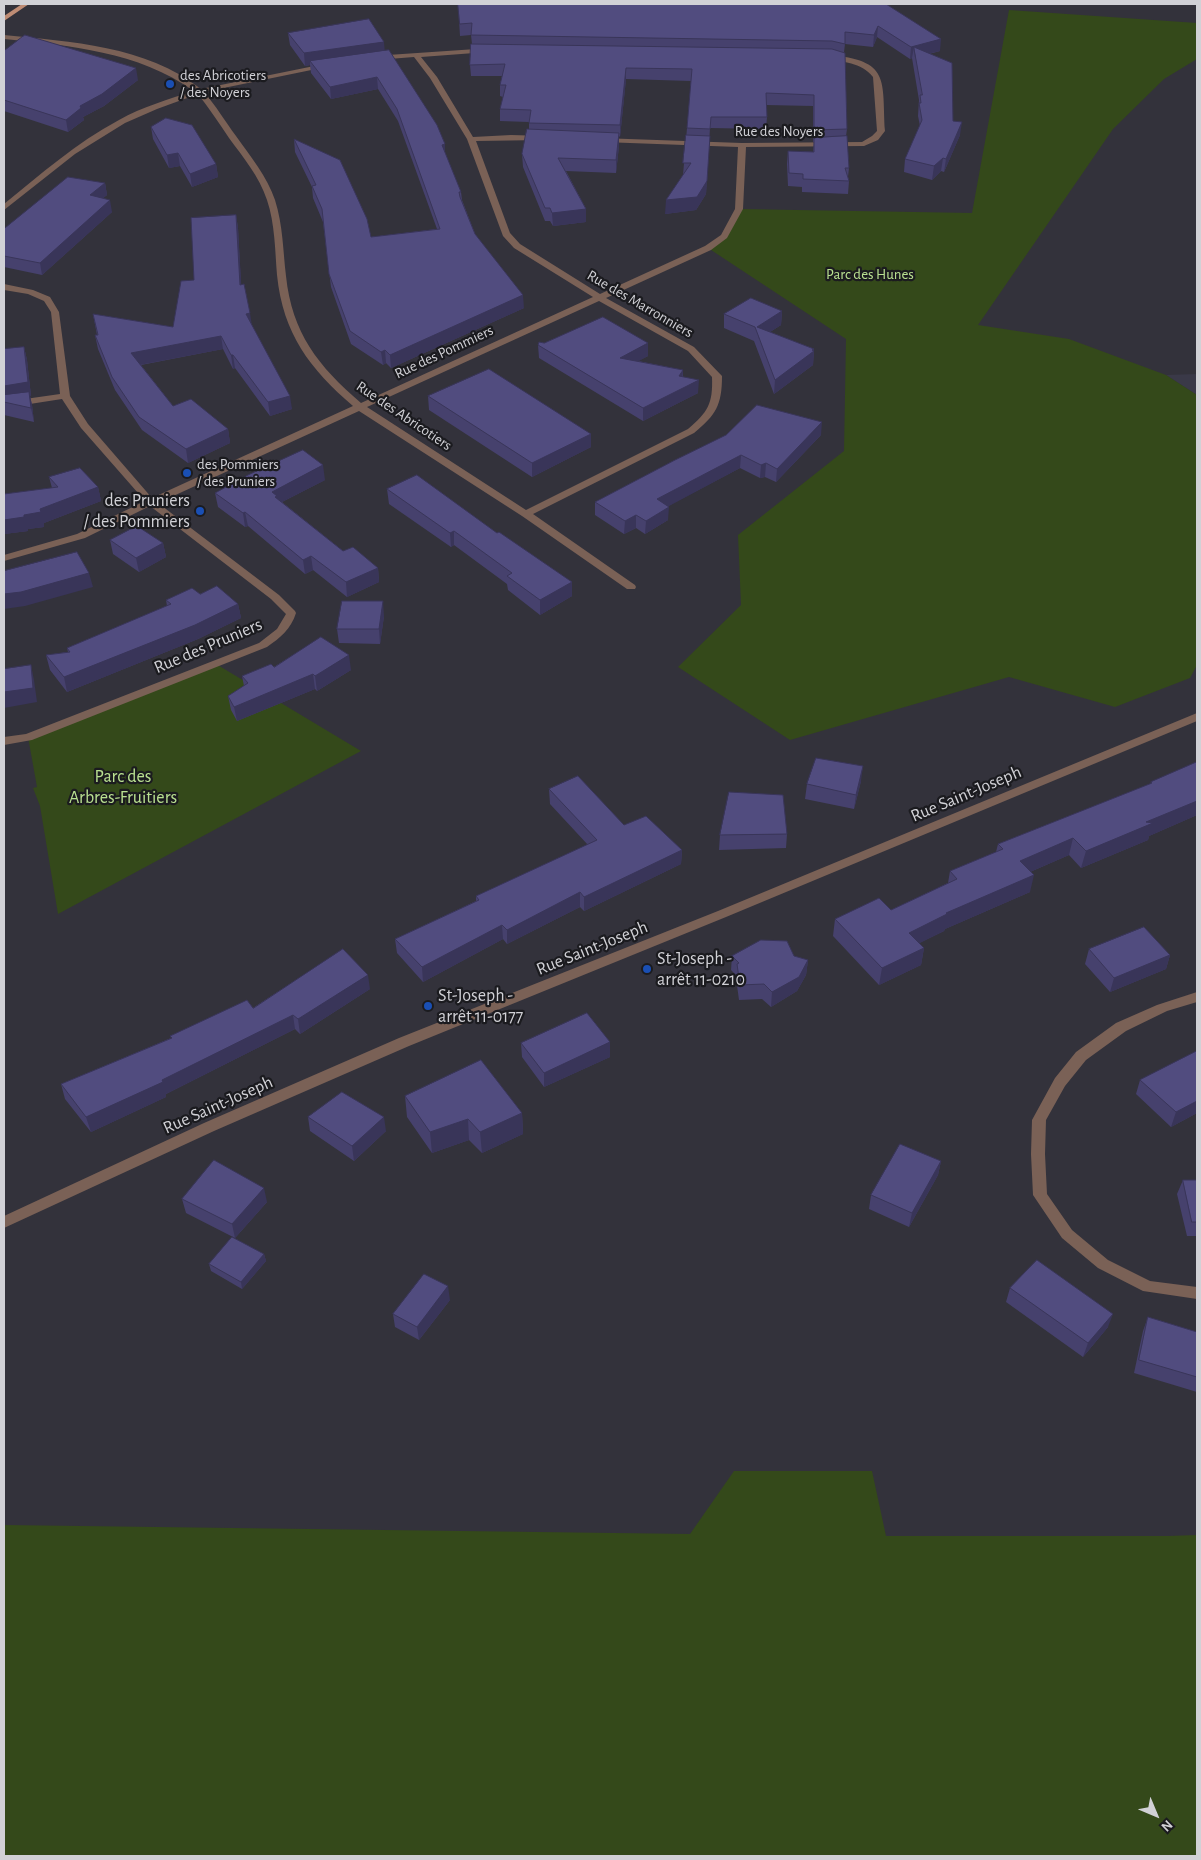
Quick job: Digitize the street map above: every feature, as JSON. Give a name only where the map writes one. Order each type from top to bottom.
[{"type":"main road","points":[[4,19],[26,4]]},
{"type":"street","name":"Rue des Abricotiers","points":[[4,37],[92,47],[128,54],[163,67],[200,91],[258,172],[272,206],[278,235],[285,302],[296,334],[315,365],[337,388],[360,407],[526,514],[631,588]]},
{"type":"street","points":[[370,58],[496,50]]},
{"type":"street","name":"Rue des Marronniers","points":[[416,55],[433,77],[471,139],[506,234],[517,246],[533,258],[691,349],[717,376],[718,396],[711,414],[691,431],[526,514]]},
{"type":"street","name":"Rue des Noyers","points":[[593,140],[742,145],[844,145],[864,144],[875,138],[881,131],[878,78],[867,68],[849,60],[821,57]]},
{"type":"street","points":[[4,208],[72,152],[122,121],[154,107],[200,91],[332,64]]},
{"type":"street","points":[[471,139],[512,137],[556,139]]},
{"type":"street","name":"Rue des Pommiers","points":[[4,558],[81,536],[151,502],[708,248],[724,236],[740,209],[742,145]]},
{"type":"street","name":"Rue des Pruniers","points":[[4,287],[30,292],[47,299],[55,312],[65,396],[84,426],[151,502],[275,597],[291,613],[288,623],[278,635],[263,644],[28,737],[4,742]]},
{"type":"street","points":[[4,405],[65,396]]},
{"type":"street","name":"Rue Saint-Joseph","points":[[4,1222],[209,1127],[404,1042],[722,914],[1197,717]]},
{"type":"street","points":[[1197,997],[1162,1008],[1121,1026],[1081,1056],[1060,1082],[1039,1120],[1038,1154],[1040,1195],[1067,1234],[1103,1264],[1148,1287],[1197,1293]]},
{"type":"shaded area","points":[[1197,374],[1197,395],[1166,375]]},
{"type":"green space","name":"Parc des Hunes","points":[[1009,10],[1197,23],[1197,59],[1164,79],[1113,129],[978,325],[1069,339],[1166,375],[1197,395],[1197,665],[1190,678],[1115,707],[1009,677],[790,740],[678,667],[741,605],[738,535],[844,451],[846,339],[708,248],[724,236],[739,209],[972,213]]},
{"type":"green space","name":"Parc des Arbres-Fruitiers","points":[[216,664],[361,751],[58,914],[40,806],[33,788],[37,787],[28,737]]},
{"type":"green space","points":[[734,1471],[872,1471],[886,1536],[1197,1535],[1197,1856],[4,1856],[4,1525],[690,1534]]},
{"type":"building","points":[[458,4],[886,4],[941,39],[911,47],[878,26],[874,35],[845,32],[845,44],[832,41],[471,35],[472,23],[460,24]]},
{"type":"building","points":[[369,19],[384,42],[304,53],[288,33]]},
{"type":"building","points":[[25,35],[136,68],[102,94],[80,106],[81,108],[66,120],[4,100],[4,51]]},
{"type":"building","points":[[471,44],[832,49],[845,53],[847,129],[814,130],[814,95],[766,93],[767,117],[711,117],[710,129],[687,128],[692,69],[626,68],[620,125],[529,123],[531,110],[500,109],[506,85],[500,85],[505,64],[470,65]]},
{"type":"building","points":[[914,47],[952,63],[953,121],[962,122],[946,159],[943,158],[934,166],[905,159],[922,120],[919,103],[921,103],[920,95],[922,95]]},
{"type":"building","points":[[389,50],[437,125],[445,144],[442,145],[461,192],[459,192],[460,197],[475,234],[523,295],[390,355],[385,350],[381,352],[350,331],[329,274],[322,209],[312,186],[316,185],[294,139],[340,160],[367,219],[371,237],[440,229],[397,109],[377,77],[330,87],[310,61]]},
{"type":"building","points":[[166,118],[192,125],[216,164],[190,174],[178,153],[167,155],[151,127]]},
{"type":"building","points":[[527,129],[619,133],[616,160],[558,158],[586,209],[552,213],[550,208],[545,208],[522,154]]},
{"type":"building","points":[[686,135],[710,136],[707,181],[697,197],[666,200],[691,163],[683,163]]},
{"type":"building","points":[[847,136],[849,168],[845,168],[849,181],[803,179],[803,174],[789,173],[788,151],[814,152],[814,138]]},
{"type":"building","points":[[68,177],[105,183],[90,195],[110,200],[40,263],[4,256],[4,229]]},
{"type":"building","points":[[236,215],[240,285],[244,284],[250,313],[246,314],[290,396],[268,402],[233,355],[231,355],[221,336],[131,353],[173,406],[191,399],[228,429],[186,449],[139,417],[112,377],[95,335],[98,335],[93,314],[173,327],[181,281],[194,280],[191,218]]},
{"type":"building","points":[[751,298],[782,311],[757,327],[814,349],[812,350],[814,351],[775,380],[755,327],[724,314]]},
{"type":"building","points":[[603,317],[648,343],[620,358],[683,370],[679,376],[699,380],[643,408],[538,345],[539,342],[544,343]]},
{"type":"building","points":[[24,347],[28,382],[4,386],[4,349]]},
{"type":"building","points":[[489,369],[591,434],[532,463],[428,396]]},
{"type":"building","points":[[29,392],[31,408],[4,402],[4,395]]},
{"type":"building","points":[[757,405],[822,422],[777,469],[766,463],[761,465],[741,455],[657,499],[669,507],[646,521],[636,515],[625,521],[595,502],[726,435]]},
{"type":"building","points":[[303,450],[323,465],[272,492],[277,496],[275,497],[343,551],[353,547],[378,568],[346,582],[311,556],[303,560],[245,512],[243,513],[215,493],[248,475]]},
{"type":"building","points":[[80,468],[98,487],[40,509],[41,512],[4,520],[4,494],[58,487],[49,477]]},
{"type":"building","points":[[417,475],[497,533],[499,532],[572,582],[540,600],[507,576],[512,573],[454,531],[450,533],[387,489]]},
{"type":"building","points":[[137,526],[163,543],[136,558],[110,540]]},
{"type":"building","points":[[77,552],[89,573],[21,592],[4,594],[4,571]]},
{"type":"building","points":[[217,586],[238,604],[195,625],[64,677],[46,655],[70,652],[67,648],[171,604],[166,600],[192,588],[200,594]]},
{"type":"building","points":[[342,601],[383,601],[379,629],[337,629]]},
{"type":"building","points":[[321,637],[349,655],[315,676],[313,674],[234,707],[228,696],[248,683],[242,676],[271,664],[274,667]]},
{"type":"building","points":[[31,665],[33,688],[4,692],[4,669]]},
{"type":"building","points":[[816,758],[863,766],[856,795],[807,784]]},
{"type":"building","points":[[1197,762],[1197,801],[1146,822],[1153,823],[1086,851],[1073,838],[1020,861],[1034,875],[946,913],[909,933],[924,948],[882,968],[835,919],[879,898],[891,910],[957,879],[950,871],[1003,849],[998,844],[1152,783]]},
{"type":"building","points":[[578,776],[624,825],[646,816],[682,850],[584,897],[580,892],[507,930],[502,925],[422,967],[395,939],[479,900],[476,896],[597,840],[549,789]]},
{"type":"building","points":[[729,792],[783,795],[787,834],[720,835]]},
{"type":"building","points":[[1144,927],[1170,955],[1114,978],[1089,949]]},
{"type":"building","points":[[761,940],[787,941],[794,956],[808,960],[799,977],[772,992],[764,984],[740,985],[737,964],[739,963],[732,956]]},
{"type":"building","points":[[343,949],[368,975],[298,1019],[293,1015],[162,1080],[163,1082],[86,1117],[61,1084],[172,1038],[170,1036],[247,1000],[253,1008]]},
{"type":"building","points":[[587,1013],[610,1042],[544,1073],[521,1043]]},
{"type":"building","points":[[1197,1051],[1197,1101],[1176,1112],[1140,1080]]},
{"type":"building","points":[[481,1060],[522,1113],[480,1132],[468,1119],[430,1132],[405,1096]]},
{"type":"building","points":[[342,1092],[384,1117],[352,1146],[308,1117]]},
{"type":"building","points":[[900,1144],[941,1161],[912,1213],[871,1195]]},
{"type":"building","points":[[214,1160],[264,1188],[232,1224],[182,1199]]},
{"type":"building","points":[[1183,1180],[1197,1180],[1197,1222],[1192,1222]]},
{"type":"building","points":[[232,1237],[264,1254],[241,1282],[209,1264]]},
{"type":"building","points":[[1037,1260],[1113,1314],[1088,1343],[1010,1288]]},
{"type":"building","points":[[424,1274],[448,1286],[417,1327],[393,1314]]},
{"type":"building","points":[[1148,1317],[1197,1332],[1197,1377],[1139,1360]]},
{"type":"place","name":"des Abricotiers / des Noyers","points":[[170,84]]},
{"type":"place","name":"des Pommiers / des Pruniers","points":[[187,473]]},
{"type":"place","name":"des Pruniers / des Pommiers","points":[[200,511]]},
{"type":"place","name":"St-Joseph - arrêt 11-0210","points":[[647,969]]},
{"type":"place","name":"St-Joseph - arrêt 11-0177","points":[[428,1006]]}]
